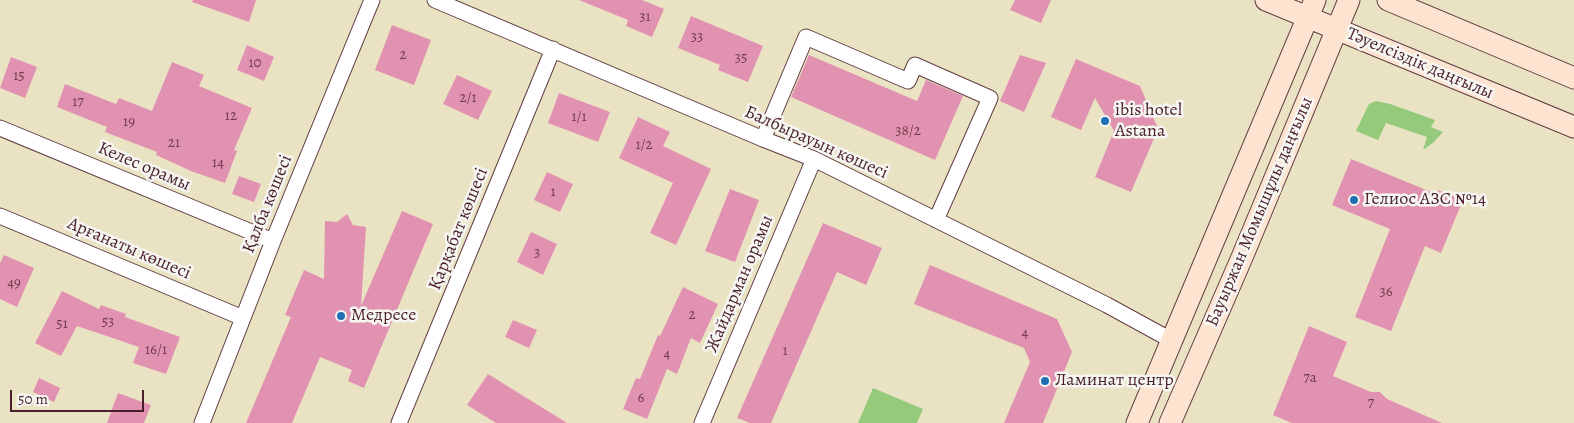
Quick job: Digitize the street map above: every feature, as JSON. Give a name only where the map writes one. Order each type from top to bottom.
[{"type":"main road","name":"Тәуелсіздік даңғылы","points":[[1266,0],[1311,8],[1337,29],[1574,128]]},
{"type":"main road","name":"Бауыржан Момышұлы даңғылы","points":[[1170,423],[1243,255],[1349,0]]},
{"type":"main road","points":[[1388,0],[1574,78]]},
{"type":"main road","name":"Бауыржан Момышұлы даңғылы","points":[[1137,423],[1311,8]]},
{"type":"street","name":"Қалба көшесі","points":[[202,423],[273,242],[372,0]]},
{"type":"street","name":"Балбырауын көшесі","points":[[435,0],[814,159],[1107,305],[1171,340]]},
{"type":"street","points":[[763,139],[806,37],[908,81],[915,65],[990,98],[936,220]]},
{"type":"street","name":"Қарқабат көшесі","points":[[399,423],[553,49]]},
{"type":"street","name":"Келес орамы","points":[[0,128],[273,242]]},
{"type":"street","name":"Жайдарман орамы","points":[[702,423],[814,159]]},
{"type":"street","name":"Арғанаты көшесі","points":[[0,216],[243,318]]},
{"type":"green space","points":[[1376,101],[1435,120],[1431,127],[1443,132],[1423,150],[1427,137],[1386,123],[1378,140],[1356,131],[1369,104]]},
{"type":"green space","points":[[873,388],[923,409],[917,423],[858,423]]},
{"type":"building","points":[[193,0],[256,0],[249,22],[192,2]]},
{"type":"building","points":[[579,0],[642,0],[664,9],[652,37],[626,26],[628,20]]},
{"type":"building","points":[[1015,0],[1051,0],[1041,23],[1010,10]]},
{"type":"building","points":[[691,16],[763,46],[748,82],[718,70],[720,65],[678,48]]},
{"type":"building","points":[[392,25],[431,40],[414,85],[375,70]]},
{"type":"building","points":[[247,45],[274,57],[264,81],[237,70]]},
{"type":"building","points":[[809,55],[917,101],[926,80],[963,96],[935,160],[791,97]]},
{"type":"building","points":[[1020,55],[1046,63],[1024,112],[1000,101]]},
{"type":"building","points":[[11,57],[37,67],[25,98],[0,88]]},
{"type":"building","points":[[1076,59],[1140,86],[1158,129],[1131,192],[1095,177],[1114,131],[1095,98],[1081,130],[1051,117]]},
{"type":"building","points":[[172,62],[204,75],[199,86],[252,108],[234,150],[237,151],[225,183],[191,171],[156,155],[157,152],[105,132],[107,127],[57,107],[65,84],[116,104],[119,98],[152,111]]},
{"type":"building","points":[[457,75],[492,91],[478,120],[443,104]]},
{"type":"building","points":[[559,93],[610,112],[598,142],[548,123]]},
{"type":"building","points":[[638,117],[670,132],[663,146],[711,169],[676,245],[650,233],[673,183],[619,158]]},
{"type":"building","points":[[1351,159],[1436,194],[1438,190],[1463,200],[1441,253],[1425,246],[1391,331],[1355,317],[1390,229],[1332,205]]},
{"type":"building","points":[[547,172],[573,184],[560,212],[534,200]]},
{"type":"building","points":[[239,176],[261,184],[254,202],[232,194]]},
{"type":"building","points":[[730,189],[759,200],[735,262],[705,251]]},
{"type":"building","name":"Медресе","points":[[402,211],[433,224],[364,388],[348,381],[352,370],[320,357],[292,423],[246,423],[291,317],[285,315],[304,270],[324,279],[325,221],[337,222],[347,214],[353,225],[366,227],[361,306]]},
{"type":"building","points":[[823,223],[882,248],[866,285],[837,272],[771,423],[750,423],[737,418]]},
{"type":"building","points":[[531,232],[557,244],[543,275],[517,262]]},
{"type":"building","points":[[4,255],[34,268],[17,307],[0,299],[0,263]]},
{"type":"building","points":[[930,265],[1057,319],[1072,352],[1043,423],[1004,423],[1030,362],[1024,348],[914,304]]},
{"type":"building","points":[[683,287],[718,304],[700,343],[691,338],[677,374],[667,369],[647,419],[623,409],[636,378],[640,379],[658,335],[660,336]]},
{"type":"building","points":[[62,291],[99,309],[101,305],[126,314],[125,317],[180,337],[166,374],[133,363],[139,347],[77,326],[61,356],[35,343]]},
{"type":"building","points":[[513,320],[537,330],[529,348],[505,337]]},
{"type":"building","points":[[1309,326],[1347,342],[1333,376],[1371,392],[1380,392],[1387,399],[1442,423],[1292,423],[1273,415]]},
{"type":"building","points":[[488,374],[567,423],[496,423],[467,405]]},
{"type":"building","points":[[39,378],[60,388],[54,402],[33,392]]},
{"type":"building","points":[[118,393],[151,405],[144,423],[107,423]]},
{"type":"place","name":"ibis hotel Astana","points":[[1105,121]]},
{"type":"place","name":"Гелиос АЗС №14","points":[[1354,200]]},
{"type":"place","name":"Медресе","points":[[341,316]]},
{"type":"place","name":"Ламинат центр","points":[[1045,381]]}]
